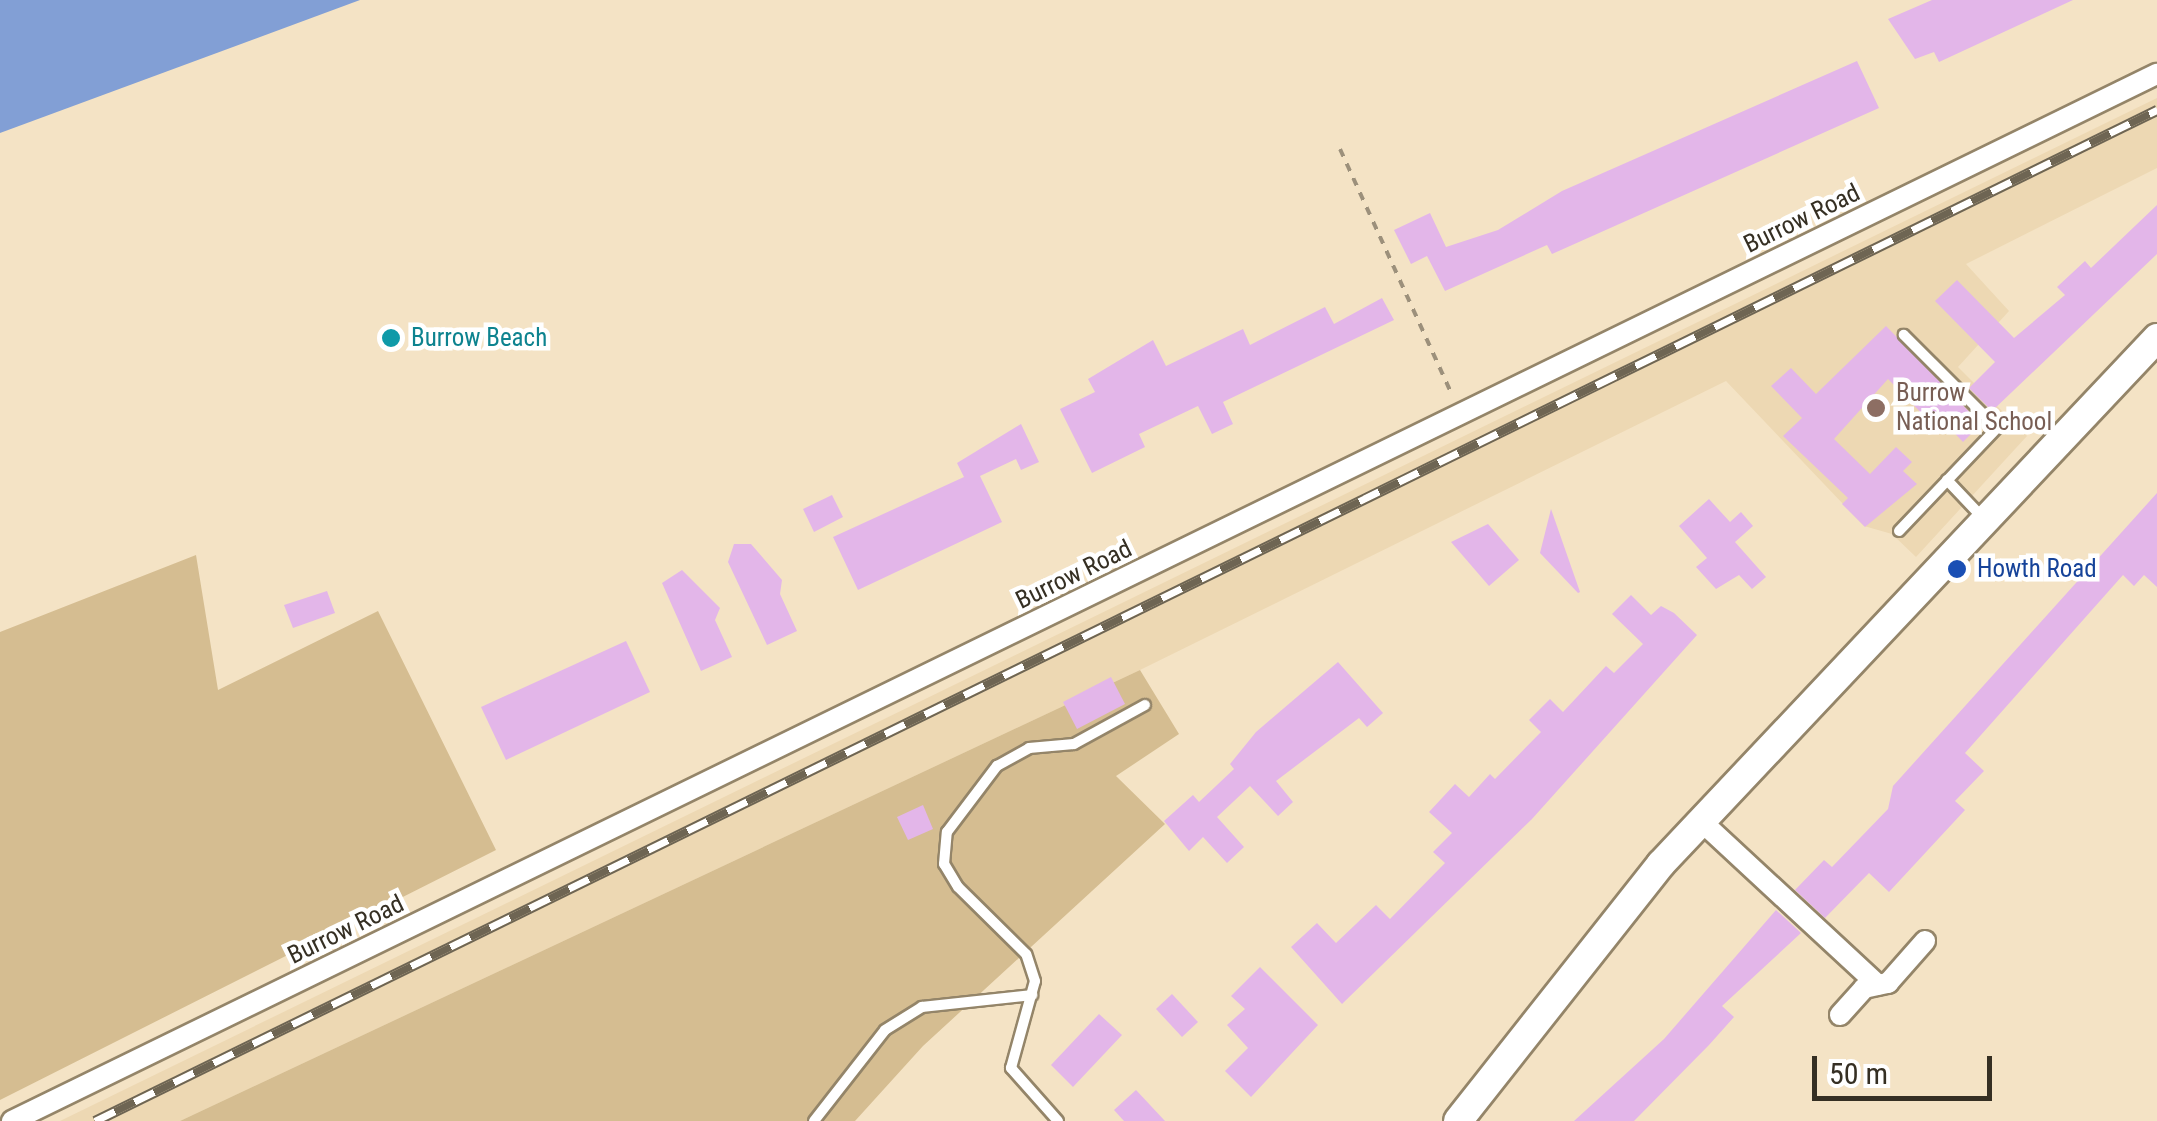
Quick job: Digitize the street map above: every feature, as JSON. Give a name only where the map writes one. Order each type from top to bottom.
[{"type":"main road","points":[[1458,1121],[1701,821],[2157,338]]},
{"type":"street","name":"Burrow Road","points":[[12,1121],[2157,74]]},
{"type":"street","points":[[1701,821],[1878,985]]},
{"type":"street","points":[[1840,1015],[1926,941]]},
{"type":"lane","points":[[1899,530],[1998,428],[1904,335]]},
{"type":"lane","points":[[1947,480],[1983,518]]},
{"type":"lane","points":[[1058,1121],[1010,1068],[1032,995],[1026,954],[975,910],[944,864],[947,832],[998,766],[1029,748],[1074,744],[1144,705]]},
{"type":"lane","points":[[814,1121],[885,1030],[922,1007],[1032,995]]},
{"type":"path","points":[[1340,149],[1442,375]]},
{"type":"shaded area","points":[[2157,98],[2157,168],[1966,264],[2009,311],[1958,367],[2027,436],[1916,557],[1892,534],[1864,526],[1726,381],[1140,670],[180,1121],[60,1121]]},
{"type":"shaded area","points":[[196,555],[218,690],[378,611],[496,850],[0,1100],[0,632]]},
{"type":"shaded area","points":[[1140,670],[1179,734],[1116,776],[1165,824],[923,1046],[855,1121],[180,1121]]},
{"type":"water","points":[[0,0],[360,0],[0,133]]},
{"type":"building","points":[[1932,0],[2073,0],[1939,62],[1934,52],[1915,59],[1888,19]]},
{"type":"building","points":[[1857,61],[1879,108],[1552,254],[1547,245],[1445,291],[1427,256],[1411,264],[1394,230],[1430,213],[1446,247],[1498,230],[1562,191]]},
{"type":"building","points":[[2157,205],[2157,254],[1992,411],[1969,388],[1995,362],[1935,301],[1957,280],[2014,338],[2065,295],[2057,287],[2085,261],[2091,268]]},
{"type":"building","points":[[1382,298],[1394,320],[1223,402],[1233,424],[1212,434],[1198,406],[1139,434],[1145,447],[1092,473],[1060,409],[1095,392],[1088,379],[1153,340],[1166,366],[1243,329],[1250,345],[1325,307],[1334,324]]},
{"type":"building","points":[[1886,326],[1981,424],[1963,442],[1943,421],[1936,428],[1888,379],[1834,439],[1870,474],[1896,447],[1912,462],[1903,471],[1917,484],[1865,527],[1842,504],[1848,498],[1783,436],[1802,418],[1771,386],[1791,368],[1816,394]]},
{"type":"building","points":[[1021,424],[1039,462],[1021,470],[1016,459],[980,476],[1002,522],[858,590],[833,537],[964,477],[957,463]]},
{"type":"building","points":[[2157,493],[2157,587],[2144,575],[2134,586],[2123,575],[1965,753],[1984,771],[1955,801],[1965,810],[1889,892],[1869,873],[1825,918],[1795,890],[1824,860],[1832,867],[1888,809],[1893,786]]},
{"type":"building","points":[[832,495],[843,517],[814,532],[803,509]]},
{"type":"building","points":[[1709,499],[1730,522],[1741,512],[1753,526],[1735,542],[1766,577],[1752,589],[1739,575],[1716,589],[1696,567],[1707,558],[1679,526]]},
{"type":"building","points":[[1551,509],[1580,592],[1578,593],[1540,553]]},
{"type":"building","points":[[1488,524],[1519,560],[1489,586],[1451,542]]},
{"type":"building","points":[[734,544],[751,544],[782,580],[780,594],[797,631],[767,645],[728,562]]},
{"type":"building","points":[[682,570],[720,608],[715,620],[732,657],[701,671],[662,583]]},
{"type":"building","points":[[327,591],[335,613],[293,628],[284,605]]},
{"type":"building","points":[[1631,595],[1651,615],[1661,606],[1674,613],[1697,635],[1532,819],[1342,1004],[1291,947],[1317,923],[1336,943],[1376,905],[1390,919],[1445,863],[1433,852],[1452,833],[1429,812],[1455,784],[1469,797],[1490,774],[1495,779],[1541,732],[1529,720],[1550,699],[1563,712],[1606,666],[1614,673],[1643,644],[1612,614]]},
{"type":"building","points":[[626,641],[650,692],[506,760],[481,707]]},
{"type":"building","points":[[1338,662],[1383,713],[1367,727],[1359,718],[1276,781],[1293,802],[1278,816],[1250,786],[1217,817],[1244,847],[1227,863],[1203,837],[1189,851],[1164,821],[1193,795],[1199,802],[1234,769],[1230,764],[1256,732]]},
{"type":"building","points":[[1111,677],[1125,704],[1077,729],[1063,702]]},
{"type":"building","points":[[923,805],[933,829],[908,840],[897,817]]},
{"type":"building","points":[[1776,910],[1801,933],[1722,1006],[1734,1017],[1709,1045],[1634,1121],[1574,1121],[1664,1039]]},
{"type":"building","points":[[1260,967],[1318,1025],[1251,1097],[1225,1071],[1248,1048],[1227,1025],[1245,1009],[1231,996]]},
{"type":"building","points":[[1172,994],[1198,1022],[1182,1037],[1156,1009]]},
{"type":"building","points":[[1099,1014],[1122,1035],[1073,1087],[1051,1065]]},
{"type":"building","points":[[1136,1090],[1165,1121],[1124,1121],[1114,1110]]},
{"type":"railway","points":[[95,1121],[2157,110]]},
{"type":"place","name":"Burrow Beach","points":[[391,338]]},
{"type":"place","name":"Burrow National School","points":[[1876,408]]},
{"type":"place","name":"Howth Road","points":[[1957,569]]}]
